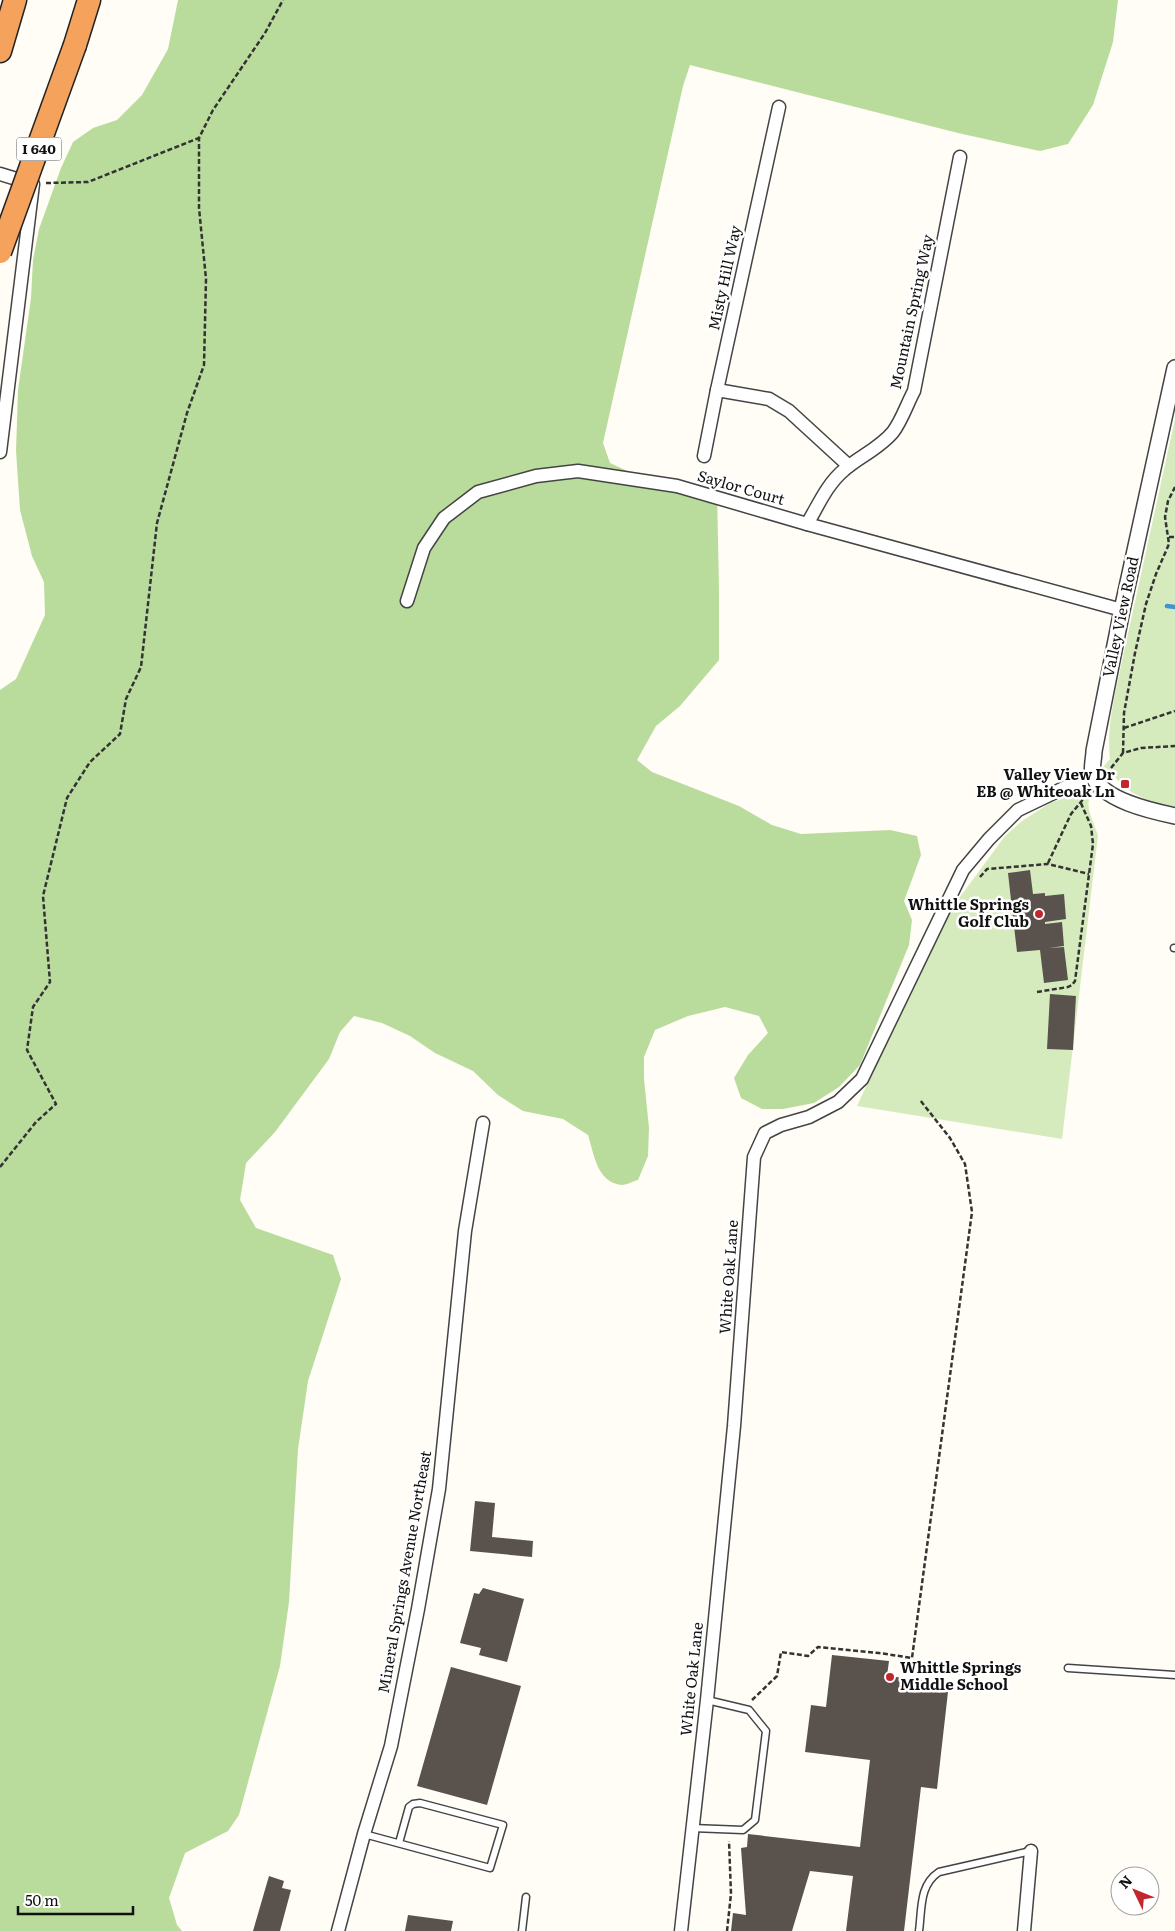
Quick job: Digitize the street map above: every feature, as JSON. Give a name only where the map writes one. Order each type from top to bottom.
[{"type":"highway","points":[[0,50],[15,0]]},
{"type":"highway","name":"I 640","points":[[0,252],[50,118],[89,0]]},
{"type":"street","name":"Misty Hill Way","points":[[704,456],[779,107]]},
{"type":"street","name":"Mountain Spring Way","points":[[807,524],[829,486],[850,466],[892,434],[914,390],[960,157]]},
{"type":"street","points":[[0,174],[33,184],[0,452]]},
{"type":"street","name":"Valley View Road","points":[[1093,774],[1094,751],[1122,610],[1175,368]]},
{"type":"street","points":[[717,390],[768,399],[789,411],[850,466]]},
{"type":"street","name":"Saylor Court","points":[[407,601],[424,548],[444,518],[478,492],[536,476],[578,471],[677,486],[807,524],[1122,610]]},
{"type":"street","points":[[1093,774],[1100,786],[1115,798],[1175,816]]},
{"type":"street","name":"White Oak Lane","points":[[681,1931],[707,1700],[734,1426],[754,1157],[765,1133],[782,1125],[809,1117],[838,1102],[862,1079],[963,870],[989,839],[1018,810],[1093,774]]},
{"type":"street","name":"Mineral Springs Avenue Northeast","points":[[338,1931],[364,1834],[391,1746],[418,1609],[439,1489],[466,1231],[483,1123]]},
{"type":"street","points":[[1024,1931],[1031,1851]]},
{"type":"lane","points":[[1068,1668],[1175,1675]]},
{"type":"lane","points":[[692,1828],[743,1830],[755,1820],[766,1731],[750,1710],[707,1700]]},
{"type":"lane","points":[[364,1834],[490,1868],[503,1824],[420,1803],[413,1804],[409,1808],[399,1843]]},
{"type":"lane","points":[[920,1931],[924,1894],[927,1882],[933,1876],[939,1872],[1031,1851]]},
{"type":"lane","points":[[522,1931],[526,1897]]},
{"type":"path","points":[[0,1167],[36,1122],[56,1104],[27,1050],[33,1007],[50,982],[43,896],[67,798],[90,762],[120,734],[126,699],[141,667],[156,523],[187,413],[204,365],[206,279],[199,208],[199,138],[213,110],[265,33],[283,0]]},
{"type":"path","points":[[33,184],[88,182],[199,138]]},
{"type":"path","points":[[1123,753],[1124,713],[1146,604],[1169,544],[1166,517],[1168,501],[1175,487]]},
{"type":"path","points":[[1169,537],[1175,537]]},
{"type":"path","points":[[1124,728],[1175,711]]},
{"type":"path","points":[[1111,768],[1123,753],[1141,748],[1175,746]]},
{"type":"path","points":[[1048,864],[1071,814],[1084,797]]},
{"type":"path","points":[[1037,992],[1068,987],[1075,981],[1093,834],[1080,801]]},
{"type":"path","points":[[980,877],[988,868],[1048,864],[1089,874]]},
{"type":"path","points":[[743,1708],[777,1676],[781,1652],[808,1656],[818,1647],[912,1658],[972,1212],[965,1164],[950,1138],[920,1100]]},
{"type":"path","points":[[727,1931],[731,1894],[729,1841]]},
{"type":"green space","points":[[178,0],[1118,0],[1113,42],[1093,105],[1068,144],[1040,151],[958,133],[690,65],[683,86],[603,443],[610,463],[636,475],[717,493],[719,660],[680,706],[656,726],[637,760],[652,772],[739,806],[772,825],[801,834],[890,830],[917,836],[921,855],[904,901],[912,920],[909,945],[860,1065],[839,1087],[814,1103],[783,1109],[762,1109],[741,1098],[734,1078],[748,1055],[768,1033],[759,1016],[725,1007],[688,1016],[655,1030],[644,1057],[644,1079],[649,1128],[648,1156],[638,1180],[624,1185],[607,1179],[598,1166],[588,1135],[563,1119],[523,1111],[498,1095],[473,1071],[435,1053],[410,1036],[382,1023],[354,1016],[340,1032],[329,1059],[275,1132],[246,1163],[240,1200],[256,1228],[333,1255],[341,1279],[308,1381],[298,1449],[289,1602],[280,1666],[239,1815],[228,1831],[185,1853],[169,1898],[177,1925],[182,1931],[0,1931],[0,690],[16,679],[45,615],[44,582],[32,556],[20,510],[16,451],[18,390],[31,298],[33,260],[39,229],[61,168],[73,142],[93,128],[117,120],[142,95],[168,49]]},
{"type":"green space","points":[[1175,419],[1175,808],[1140,797],[1125,787],[1113,774],[1096,790],[1089,801],[1090,813],[1098,835],[1062,1139],[857,1106],[943,920],[1005,836],[1022,821],[1050,803],[1067,797],[1078,796],[1110,759],[1110,730],[1115,693]]},
{"type":"building","name":"Whittle Springs Golf Club","points":[[1030,870],[1033,894],[1045,893],[1045,896],[1064,894],[1066,919],[1045,922],[1045,924],[1062,922],[1064,946],[1049,948],[1064,947],[1068,980],[1044,983],[1040,950],[1017,952],[1012,909],[1004,910],[1003,900],[1011,900],[1008,873]]},
{"type":"building","points":[[1050,994],[1076,996],[1073,1050],[1047,1049]]},
{"type":"building","points":[[475,1501],[495,1503],[492,1537],[533,1541],[532,1557],[470,1551]]},
{"type":"building","points":[[483,1588],[524,1599],[507,1662],[479,1655],[481,1648],[460,1643],[474,1593],[479,1594]]},
{"type":"building","name":"Whittle Springs Middle School","points":[[832,1655],[889,1661],[887,1676],[949,1683],[937,1789],[921,1787],[904,1931],[846,1931],[853,1876],[810,1871],[792,1931],[731,1931],[733,1913],[746,1915],[741,1848],[747,1847],[748,1834],[860,1847],[870,1760],[805,1752],[811,1705],[826,1707]]},
{"type":"building","points":[[451,1667],[521,1686],[487,1805],[417,1786]]},
{"type":"building","points":[[269,1876],[284,1881],[282,1888],[291,1890],[280,1931],[253,1931]]},
{"type":"building","points":[[408,1915],[453,1921],[451,1931],[405,1931]]},
{"type":"waterway","points":[[1167,606],[1175,607]]},
{"type":"place","name":"Valley View Dr EB @ Whiteoak Ln","points":[[1125,784]]},
{"type":"place","name":"Whittle Springs Golf Club","points":[[1039,914]]},
{"type":"place","name":"Whittle Springs Middle School","points":[[890,1677]]}]
